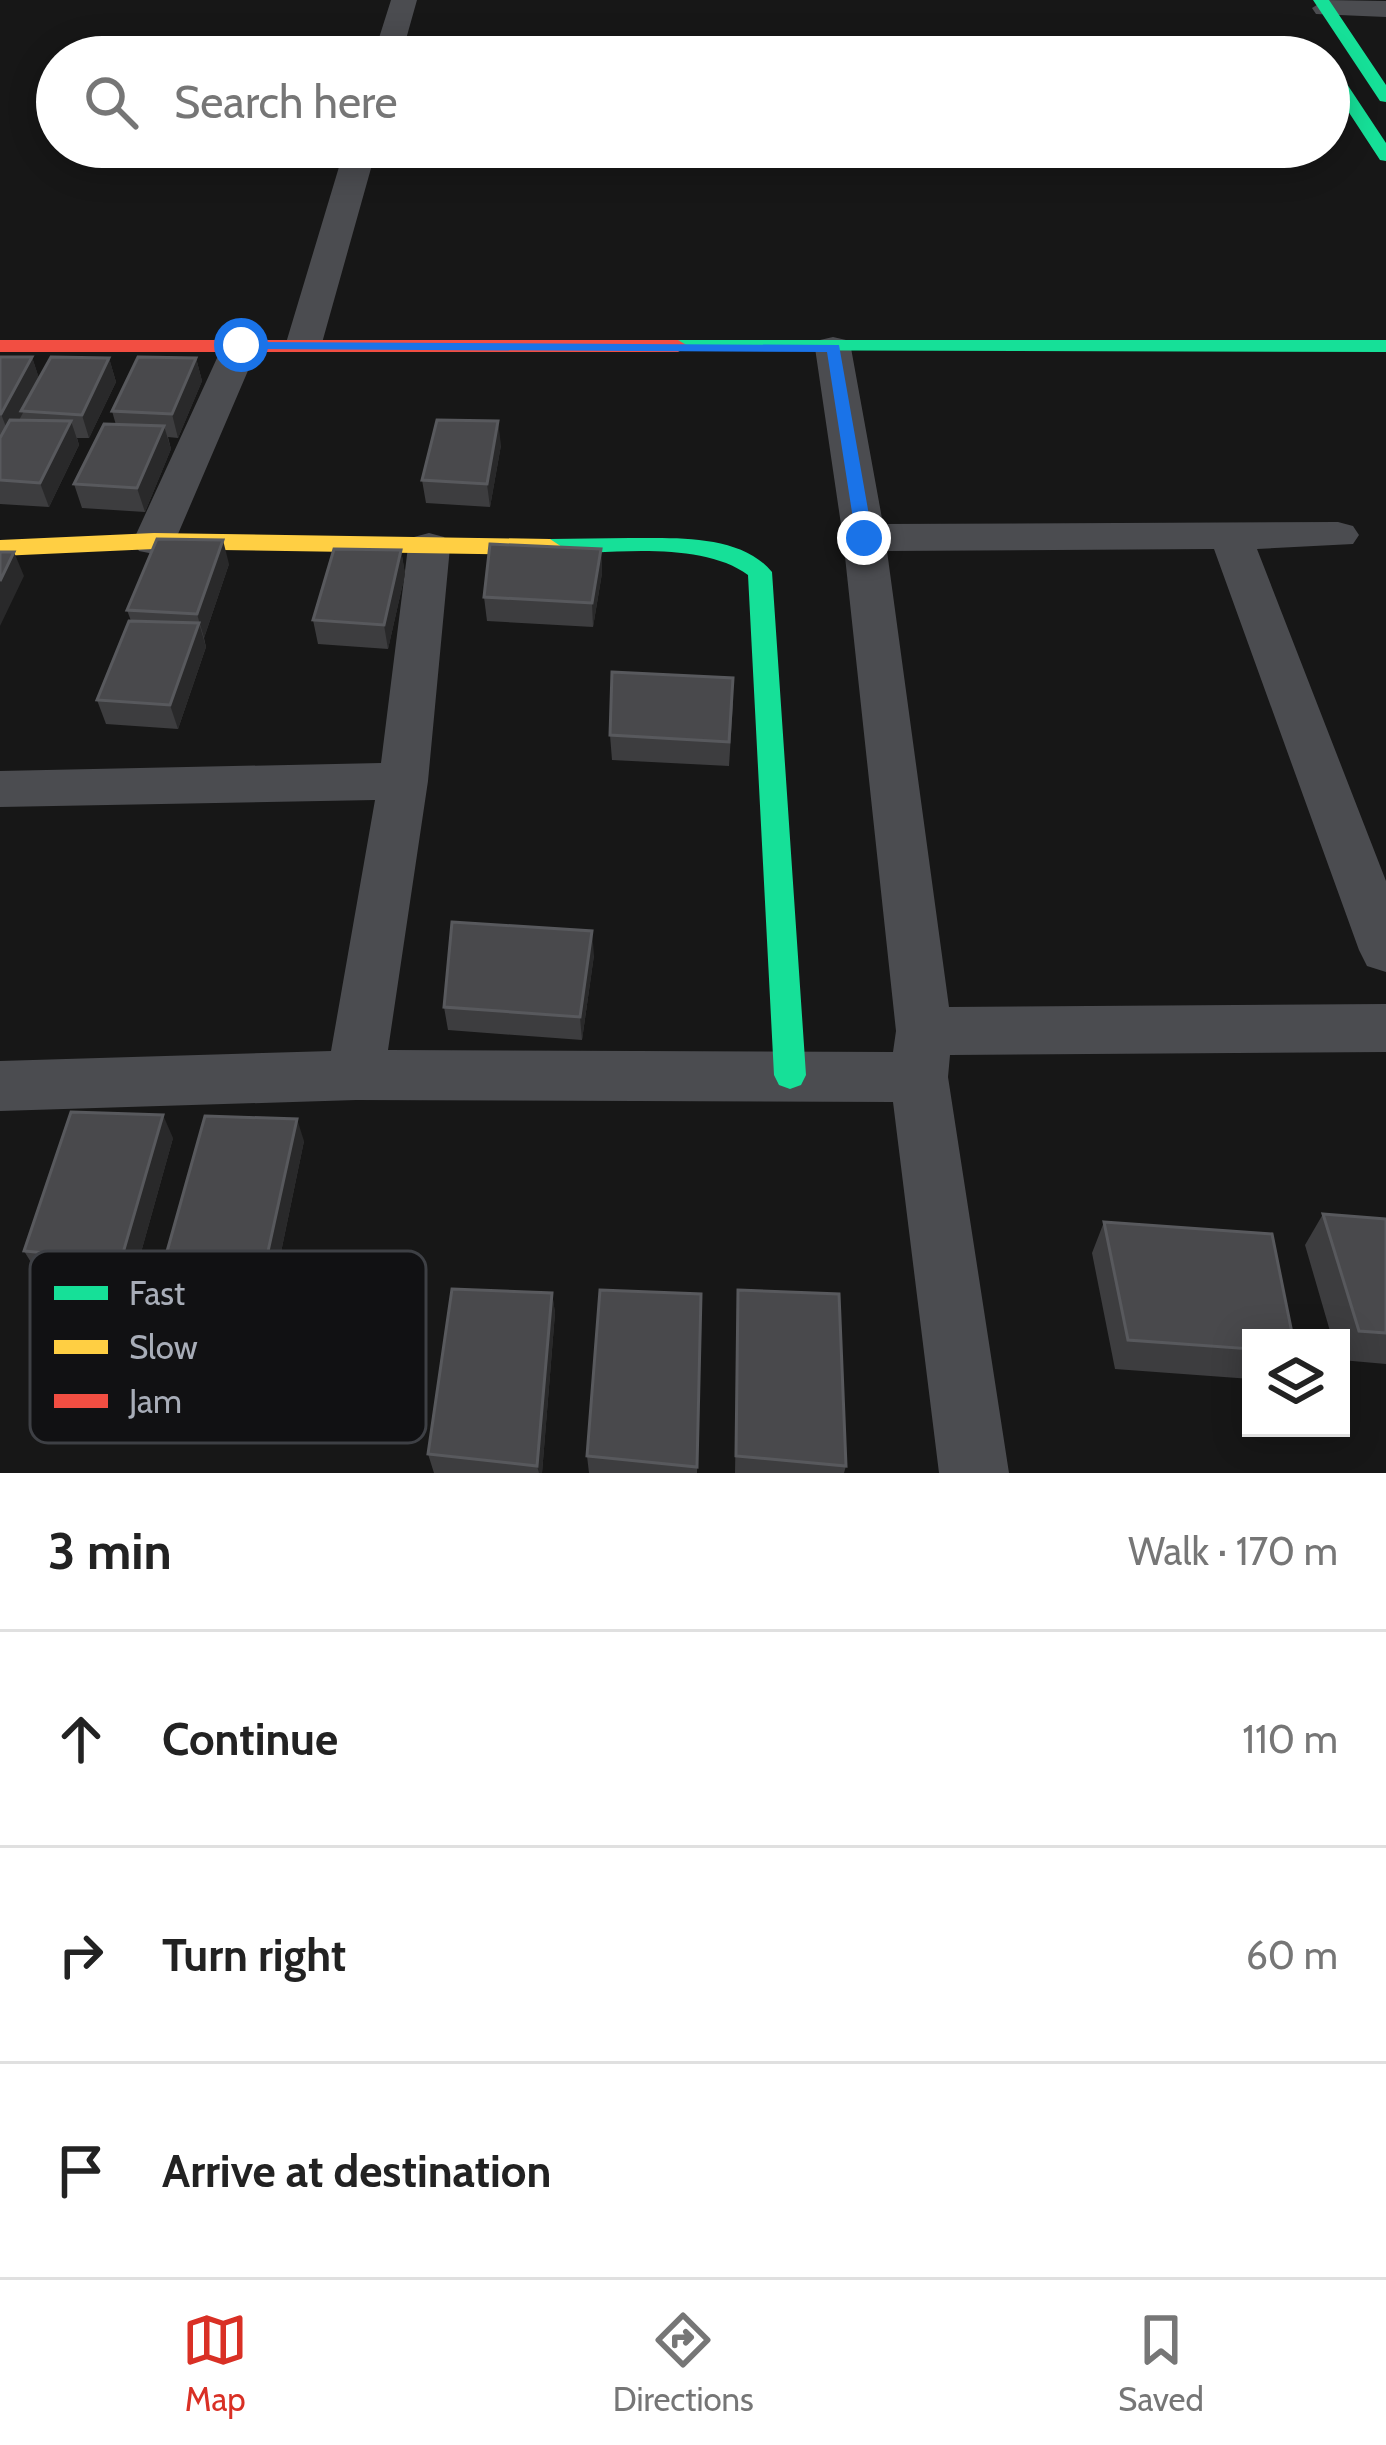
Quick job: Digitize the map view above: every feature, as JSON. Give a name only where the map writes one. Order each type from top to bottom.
[{"type":"street","points":[[393,36],[404,0]]},
{"type":"street","points":[[1323,4],[1386,9]]},
{"type":"street","points":[[1323,4],[1345,36]]},
{"type":"street","points":[[1350,44],[1386,97]]},
{"type":"street","points":[[1350,101],[1386,156]]},
{"type":"street","points":[[304,343],[355,168]]},
{"type":"street","points":[[154,541],[241,345]]},
{"type":"street","points":[[0,346],[1386,346]]},
{"type":"street","points":[[833,348],[864,538],[974,1473]]},
{"type":"street","points":[[1230,535],[1386,950]]},
{"type":"street","points":[[864,538],[1338,535]]},
{"type":"street","points":[[0,548],[154,541],[704,549],[749,559],[760,572],[790,1075]]},
{"type":"street","points":[[356,1075],[403,781],[429,548]]},
{"type":"street","points":[[0,789],[403,781]]},
{"type":"street","points":[[0,1086],[356,1075],[790,1075],[922,1054],[1386,1028]]},
{"type":"building","points":[[0,357],[32,357],[1,414],[0,414]]},
{"type":"building","points":[[51,357],[109,358],[82,415],[21,411]]},
{"type":"building","points":[[138,357],[196,358],[172,414],[112,411]]},
{"type":"building","points":[[10,420],[71,421],[40,483],[0,480],[0,438]]},
{"type":"building","points":[[437,420],[498,421],[487,484],[422,480]]},
{"type":"building","points":[[104,424],[164,426],[137,488],[74,484]]},
{"type":"building","points":[[157,539],[223,540],[197,614],[127,610]]},
{"type":"building","points":[[490,544],[601,549],[592,603],[484,597]]},
{"type":"building","points":[[334,549],[401,550],[384,625],[313,620]]},
{"type":"building","points":[[0,552],[14,552],[0,581]]},
{"type":"building","points":[[129,621],[199,623],[170,705],[97,700]]},
{"type":"building","points":[[612,672],[733,678],[729,742],[610,735]]},
{"type":"building","points":[[452,922],[592,931],[580,1017],[444,1007]]},
{"type":"building","points":[[71,1112],[163,1115],[124,1251],[24,1251]]},
{"type":"building","points":[[205,1116],[297,1119],[268,1251],[167,1251]]},
{"type":"building","points":[[1323,1214],[1386,1219],[1386,1333],[1359,1331]]},
{"type":"building","points":[[1104,1222],[1272,1234],[1291,1329],[1242,1329],[1242,1348],[1128,1340]]},
{"type":"building","points":[[452,1289],[552,1293],[537,1466],[428,1454]]},
{"type":"building","points":[[600,1290],[701,1294],[697,1467],[587,1456]]},
{"type":"building","points":[[738,1290],[839,1294],[846,1466],[736,1456]]},
{"type":"traffic: fast","points":[[1321,0],[1345,36]]},
{"type":"traffic: fast","points":[[1350,43],[1386,97]]},
{"type":"traffic: fast","points":[[1350,101],[1386,156]]},
{"type":"traffic: fast","points":[[678,346],[1386,346]]},
{"type":"traffic: fast","points":[[550,547],[693,548],[744,560],[760,572],[790,1075]]},
{"type":"traffic: slow","points":[[0,548],[154,541],[550,547]]},
{"type":"traffic: jam","points":[[0,346],[678,346]]},
{"type":"route","points":[[241,345],[833,348],[864,538]]}]
